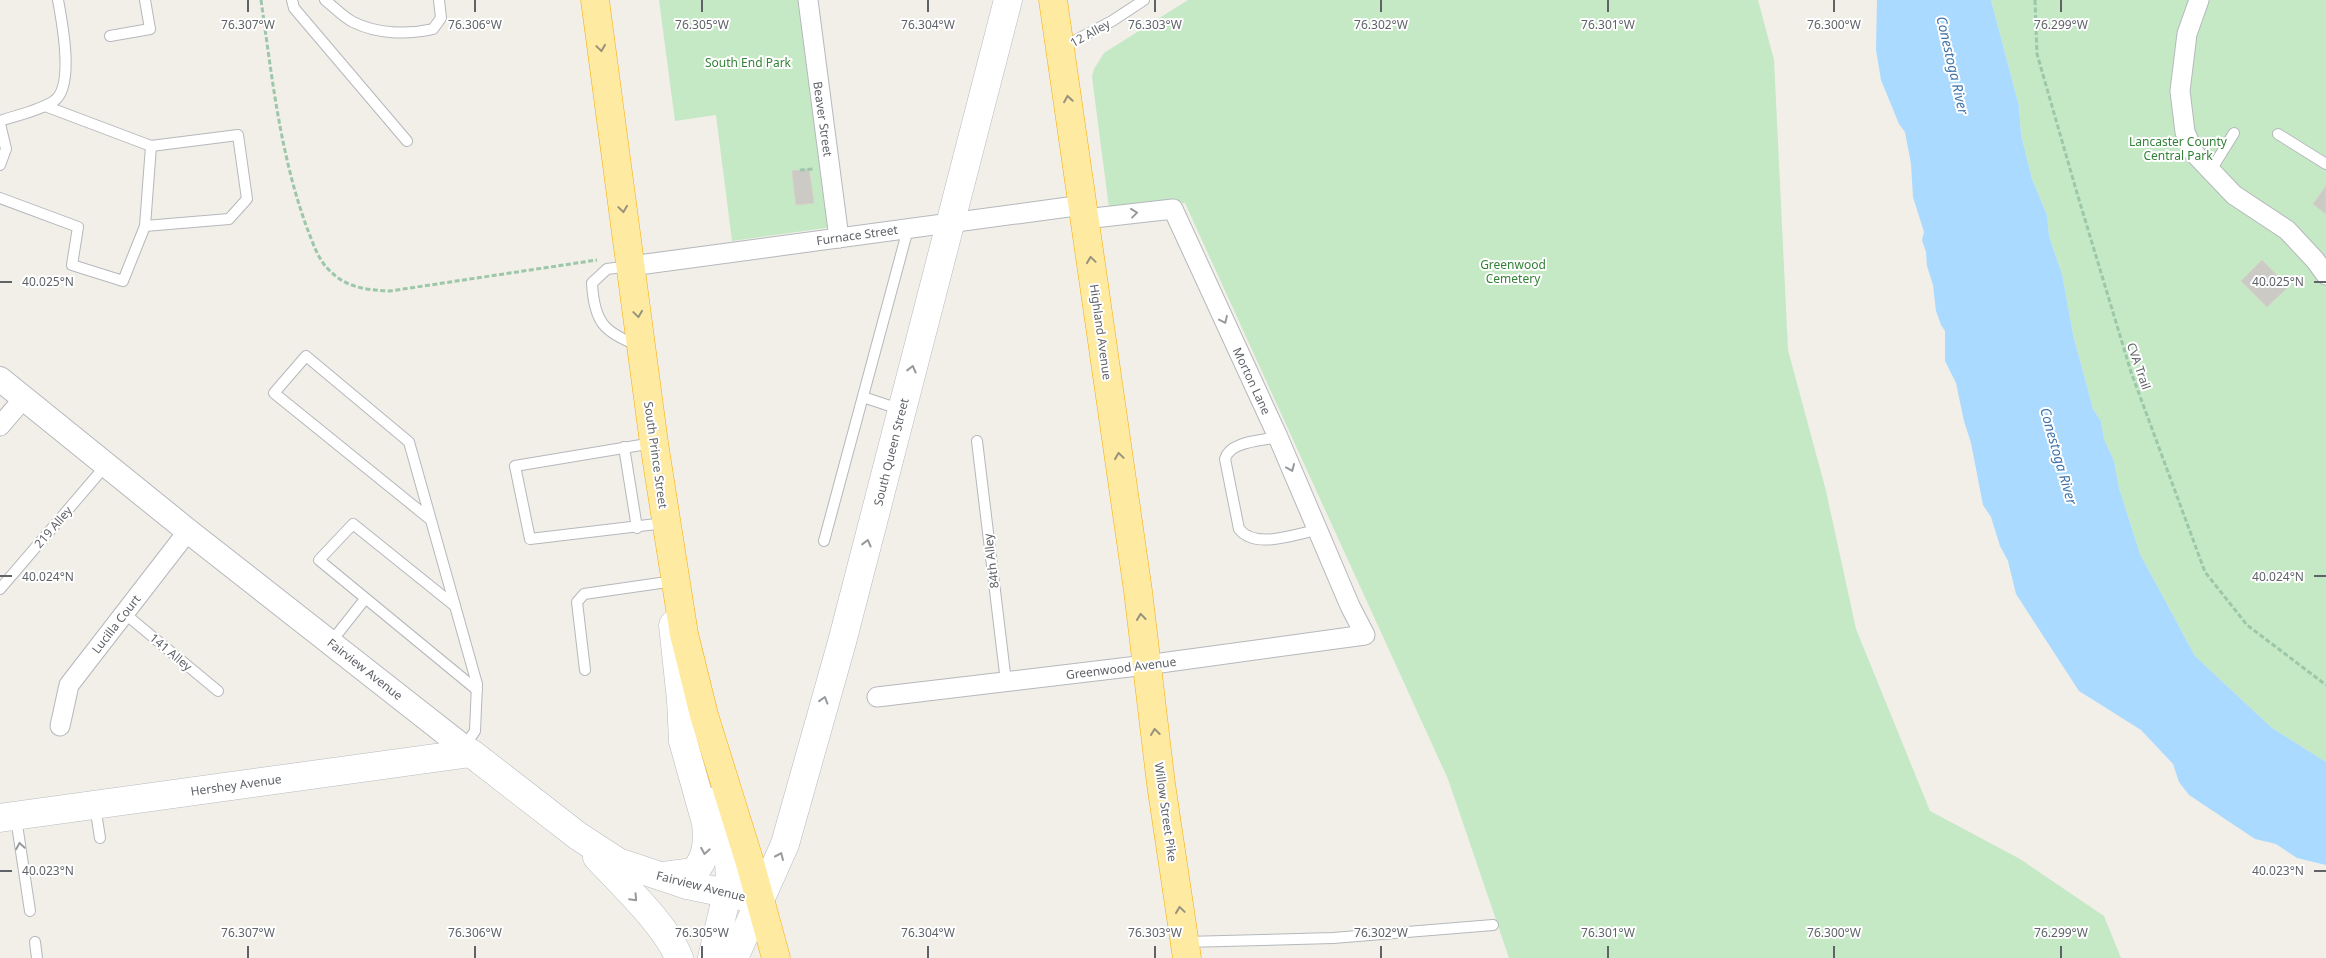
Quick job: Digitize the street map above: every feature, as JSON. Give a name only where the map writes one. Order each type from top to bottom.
[{"type":"highway","name":"South Prince Street","points":[[594,0],[674,580],[684,634],[704,715],[760,900]]},
{"type":"highway","name":"Highland Avenue","points":[[1053,0],[1138,591],[1146,665]]},
{"type":"highway","name":"Willow Street Pike","points":[[1146,665],[1186,950]]},
{"type":"highway","points":[[760,900],[776,958]]},
{"type":"main road","name":"South Queen Street","points":[[734,958],[785,844],[842,642],[1008,0]]},
{"type":"main road","points":[[656,876],[684,875],[694,872],[703,862],[706,850],[706,823],[683,741],[681,700],[673,630],[674,580]]},
{"type":"main road","points":[[681,700],[728,842],[730,867],[728,895],[712,958]]},
{"type":"main road","name":"Fairview Avenue","points":[[468,750],[578,836],[618,862],[656,876],[728,895],[760,900]]},
{"type":"main road","name":"Hershey Avenue","points":[[8,817],[468,750]]},
{"type":"main road","points":[[578,836],[643,907],[676,950],[679,958]]},
{"type":"street","name":"Beaver Street","points":[[808,0],[839,238]]},
{"type":"street","points":[[2199,0],[2187,34],[2180,91],[2181,112],[2185,132],[2194,153],[2234,195],[2287,230],[2309,253],[2326,275]]},
{"type":"street","name":"Morton Lane","points":[[1084,212],[1173,209],[1278,437],[1317,530],[1365,635]]},
{"type":"street","name":"Furnace Street","points":[[631,266],[950,222],[1084,212]]},
{"type":"street","name":"Fairview Avenue","points":[[0,379],[188,531],[468,750]]},
{"type":"street","points":[[0,426],[24,398]]},
{"type":"street","name":"Lucilla Court","points":[[60,726],[70,685],[188,531]]},
{"type":"street","name":"Greenwood Avenue","points":[[877,697],[1146,665],[1365,635]]},
{"type":"lane","points":[[0,165],[6,149],[0,122],[45,106],[56,99],[63,87],[66,60],[58,0]]},
{"type":"lane","points":[[110,36],[150,30],[145,0]]},
{"type":"lane","points":[[292,0],[294,8],[407,141]]},
{"type":"lane","points":[[326,0],[353,22],[393,33],[433,29],[441,18],[440,0]]},
{"type":"lane","name":"12 Alley","points":[[1060,49],[1112,21],[1144,0]]},
{"type":"lane","points":[[45,106],[151,146],[238,135],[247,199],[229,219],[145,226]]},
{"type":"lane","points":[[2211,170],[2234,133]]},
{"type":"lane","points":[[2278,134],[2326,164]]},
{"type":"lane","points":[[0,198],[78,228],[72,265],[123,281],[145,226],[151,146]]},
{"type":"lane","points":[[824,541],[908,229]]},
{"type":"lane","points":[[631,266],[607,269],[592,284],[593,305],[605,329],[624,340],[642,346]]},
{"type":"lane","points":[[431,520],[274,393],[306,356],[409,442],[431,520],[477,684],[475,730],[468,750]]},
{"type":"lane","points":[[863,397],[902,410]]},
{"type":"lane","points":[[1278,437],[1233,447],[1227,453],[1225,459],[1239,529],[1245,537],[1254,540],[1266,540],[1317,530]]},
{"type":"lane","name":"84th Alley","points":[[977,440],[1006,682]]},
{"type":"lane","points":[[654,443],[515,466],[530,539],[637,528],[665,523]]},
{"type":"lane","points":[[624,447],[637,528]]},
{"type":"lane","name":"219 Alley","points":[[0,589],[107,464]]},
{"type":"lane","points":[[455,606],[353,524],[319,560],[477,690]]},
{"type":"lane","points":[[585,670],[577,602],[584,594],[674,580]]},
{"type":"lane","points":[[331,642],[365,598]]},
{"type":"lane","name":"141 Alley","points":[[124,613],[218,691]]},
{"type":"lane","points":[[95,805],[100,838]]},
{"type":"lane","points":[[8,817],[30,911]]},
{"type":"lane","points":[[1186,950],[1493,925]]},
{"type":"lane","points":[[35,942],[37,958]]},
{"type":"path","points":[[261,0],[280,133],[296,198],[317,253],[329,270],[348,285],[367,290],[390,291],[597,260],[631,266]]},
{"type":"path","name":"CVA Trail","points":[[2035,0],[2037,54],[2077,193],[2131,372],[2206,572],[2247,625],[2326,685]]},
{"type":"green space","name":"South End Park","points":[[659,0],[803,0],[833,227],[732,241],[716,115],[675,121]]},
{"type":"green space","name":"Greenwood Cemetery","points":[[1188,0],[1758,0],[1774,60],[1788,350],[1826,491],[1856,629],[1930,811],[2020,859],[2104,916],[2121,958],[1509,958],[1448,779],[1185,203],[1109,208],[1092,77],[1094,69],[1104,53]]},
{"type":"green space","name":"Lancaster County Central Park","points":[[1991,0],[2326,0],[2326,762],[2272,728],[2195,656],[2140,554],[2119,488],[2114,461],[2104,439],[2101,421],[2093,409],[2073,334],[2062,274],[2049,236],[2047,215],[2032,179],[2021,134],[2019,106]]},
{"type":"water","name":"Conestoga River","points":[[1877,0],[1991,0],[2019,106],[2021,134],[2032,179],[2047,215],[2049,236],[2062,274],[2073,334],[2093,409],[2101,421],[2104,439],[2114,461],[2119,488],[2140,554],[2195,656],[2272,728],[2326,762],[2326,865],[2297,858],[2276,844],[2255,839],[2189,795],[2179,782],[2173,764],[2141,730],[2079,691],[2016,594],[2008,561],[2000,546],[1991,517],[1983,505],[1971,443],[1956,383],[1945,361],[1945,331],[1936,311],[1933,285],[1922,240],[1924,232],[1913,197],[1911,164],[1905,132],[1899,124],[1881,80],[1876,50]]},
{"type":"building","points":[[809,169],[814,203],[796,205],[792,171]]},
{"type":"building","points":[[2326,186],[2326,214],[2313,204]]},
{"type":"building","points":[[2262,260],[2288,287],[2267,307],[2241,281]]}]
